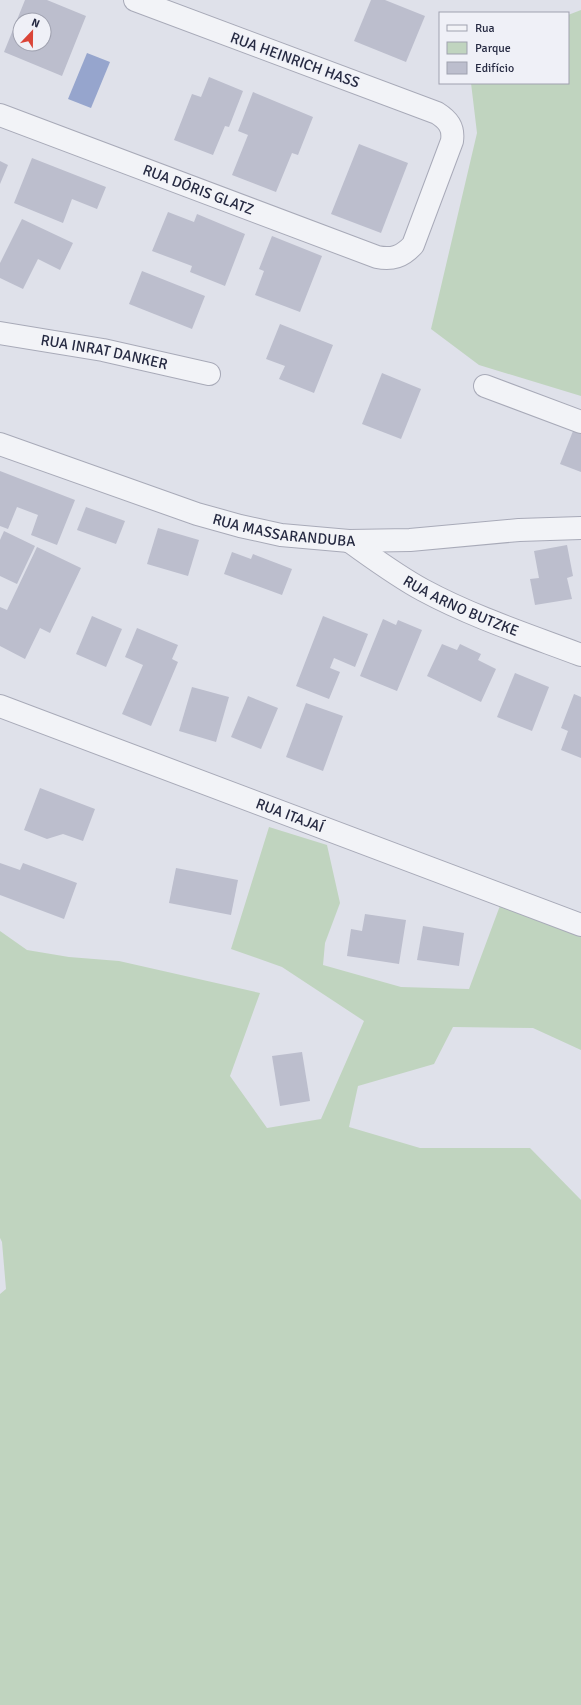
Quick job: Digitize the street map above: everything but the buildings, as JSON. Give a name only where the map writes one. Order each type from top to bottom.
[{"type":"street","name":"RUA HEINRICH HASS","points":[[134,0],[436,113],[445,118],[451,126],[453,133],[452,141],[413,245],[406,252],[397,257]]},
{"type":"street","name":"RUA DÓRIS GLATZ","points":[[0,115],[376,257],[387,259],[397,257]]},
{"type":"street","name":"RUA INRAT DANKER","points":[[0,333],[103,350],[209,374]]},
{"type":"street","points":[[485,386],[581,422]]},
{"type":"street","name":"RUA MASSARANDUBA","points":[[0,444],[146,497],[240,526],[281,535],[349,541],[410,540],[519,530],[581,528]]},
{"type":"street","name":"RUA ARNO BUTZKE","points":[[349,541],[385,567],[423,590],[472,614],[581,655]]},
{"type":"street","name":"RUA ITAJAÍ","points":[[0,706],[581,925]]},
{"type":"green space","points":[[581,10],[581,396],[479,365],[431,329],[477,133],[471,84],[569,84],[569,15]]},
{"type":"green space","points":[[269,827],[327,845],[340,903],[325,943],[323,965],[401,987],[469,989],[501,903],[581,933],[581,1050],[533,1028],[453,1027],[434,1064],[358,1086],[349,1127],[420,1148],[530,1148],[581,1200],[581,1705],[0,1705],[0,1294],[6,1289],[2,1242],[0,1238],[0,931],[27,950],[69,957],[119,961],[260,993],[230,1076],[267,1128],[321,1119],[364,1021],[282,967],[231,949]]},
{"type":"water","points":[[87,53],[110,62],[91,108],[68,99]]}]
